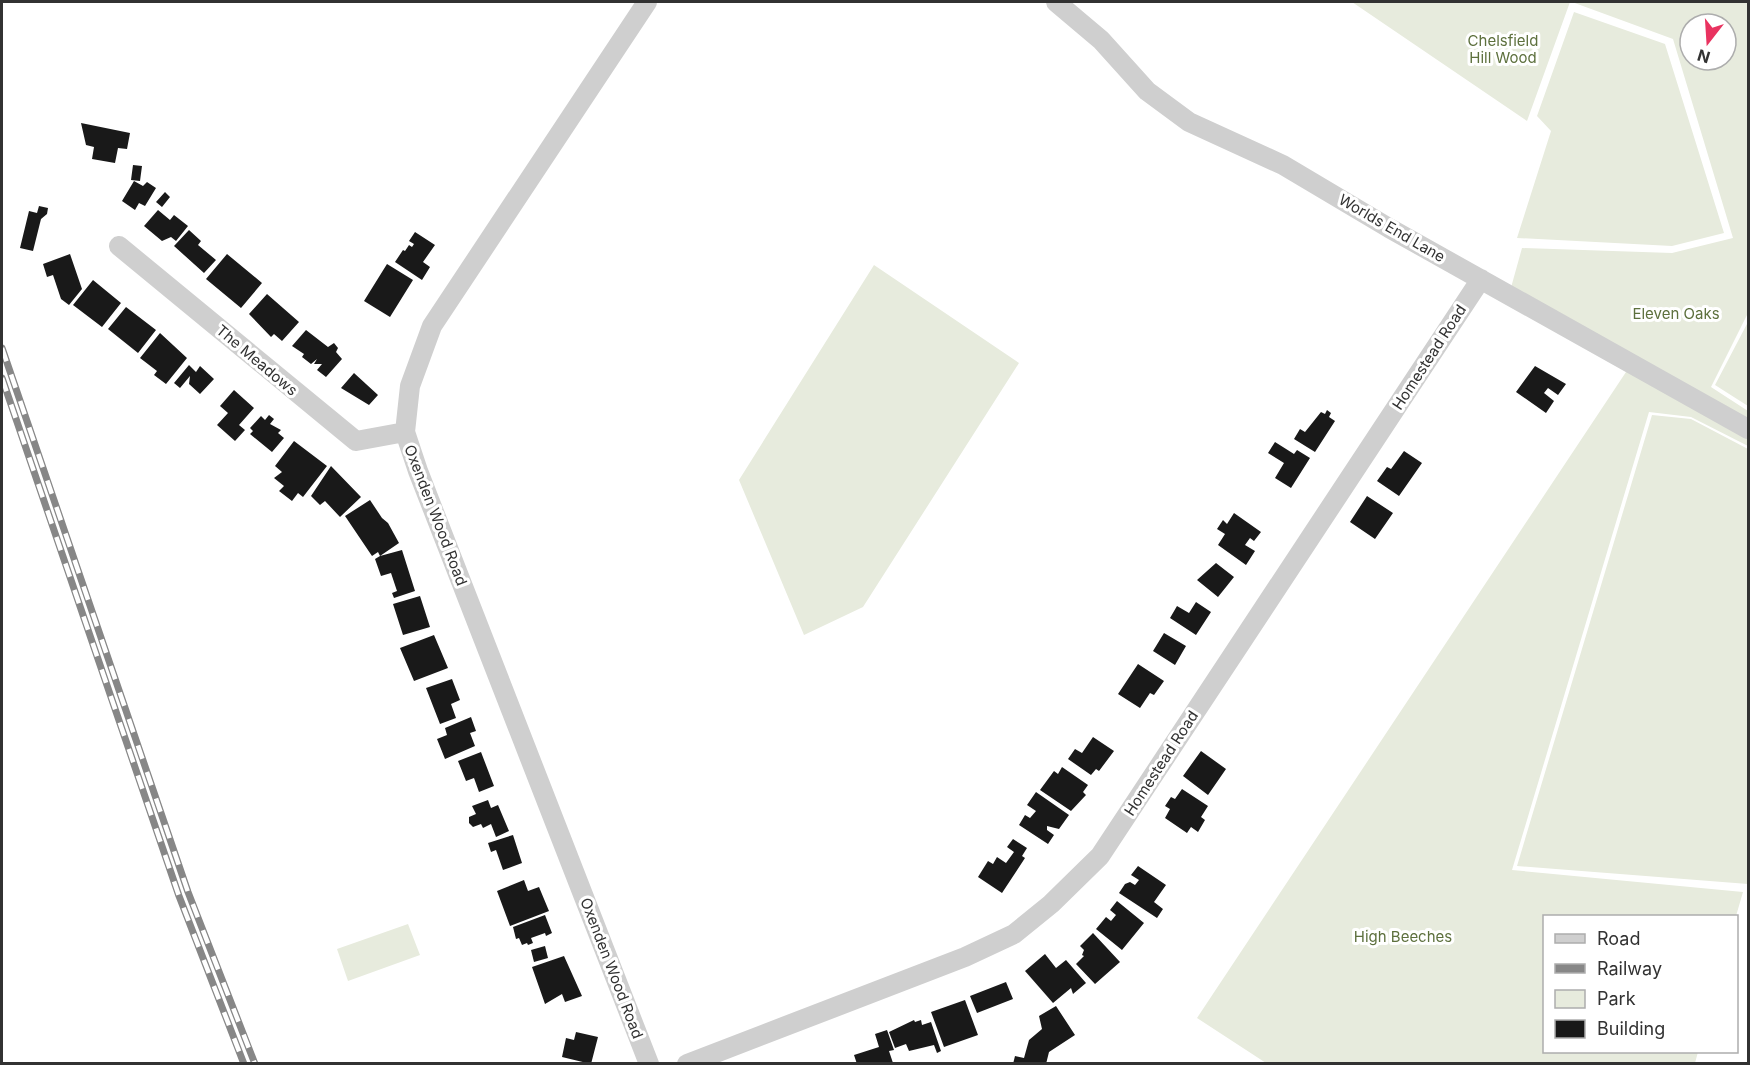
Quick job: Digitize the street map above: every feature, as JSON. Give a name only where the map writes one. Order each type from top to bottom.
[{"type":"street","name":"Oxenden Wood Road","points":[[647,2],[432,326],[410,386],[405,432],[418,471],[649,1064]]},
{"type":"street","name":"Worlds End Lane","points":[[1056,2],[1101,40],[1147,91],[1180,116],[1221,138],[1283,165],[1480,279],[1749,429]]},
{"type":"street","name":"The Meadows","points":[[119,246],[356,441],[405,432]]},
{"type":"street","name":"Homestead Road","points":[[687,1064],[966,957],[1014,934],[1051,904],[1100,856],[1480,279]]},
{"type":"green space","name":"Chelsfield Hill Wood","points":[[1352,2],[1570,2],[1527,121]]},
{"type":"green space","name":"High Beeches","points":[[1572,2],[1748,2],[1748,313],[1711,387],[1748,411],[1748,446],[1691,417],[1649,412],[1512,870],[1743,892],[1736,915],[1543,915],[1543,1053],[1698,1053],[1695,1063],[1266,1063],[1197,1018],[1628,369],[1507,302],[1522,248],[1672,253],[1733,238],[1683,72],[1738,72],[1738,12],[1678,12],[1678,56],[1673,39]]},
{"type":"green space","points":[[1574,12],[1665,44],[1724,233],[1672,246],[1517,238],[1551,131],[1537,116]]},
{"type":"green space","points":[[874,265],[1019,363],[863,607],[804,635],[739,480]]},
{"type":"green space","points":[[1748,322],[1748,406],[1715,385]]},
{"type":"green space","points":[[1652,415],[1691,419],[1748,449],[1748,884],[1517,866]]},
{"type":"green space","points":[[408,924],[420,955],[348,981],[337,949]]},
{"type":"building","points":[[81,123],[130,133],[127,149],[118,148],[115,163],[92,159],[94,147],[86,145]]},
{"type":"building","points":[[133,165],[142,166],[140,181],[131,180]]},
{"type":"building","points":[[134,181],[143,186],[147,182],[156,188],[145,206],[139,203],[135,210],[122,201]]},
{"type":"building","points":[[165,192],[170,197],[162,207],[156,202]]},
{"type":"building","points":[[39,206],[48,208],[47,214],[41,219],[33,251],[20,248],[29,211],[37,213]]},
{"type":"building","points":[[158,210],[170,220],[174,215],[188,226],[176,241],[171,237],[162,241],[144,226]]},
{"type":"building","points":[[189,230],[201,241],[198,245],[216,260],[204,273],[174,246]]},
{"type":"building","points":[[415,232],[435,245],[423,262],[430,267],[422,280],[395,262],[403,250],[405,251],[409,245],[412,247],[414,244],[409,241]]},
{"type":"building","points":[[70,254],[82,289],[69,305],[61,299],[53,275],[47,277],[43,264]]},
{"type":"building","points":[[227,254],[262,283],[241,308],[206,279]]},
{"type":"building","points":[[387,264],[413,280],[390,317],[364,301]]},
{"type":"building","points":[[93,280],[121,303],[102,327],[73,305]]},
{"type":"building","points":[[267,294],[299,322],[282,341],[274,334],[271,337],[249,314]]},
{"type":"building","points":[[126,307],[156,330],[138,353],[108,329]]},
{"type":"building","points":[[306,330],[328,347],[334,343],[338,348],[336,352],[342,359],[326,377],[317,370],[322,364],[314,364],[317,359],[311,364],[302,357],[304,354],[292,346]]},
{"type":"building","points":[[160,333],[187,358],[166,384],[154,375],[157,371],[140,358]]},
{"type":"building","points":[[189,365],[196,372],[200,366],[214,379],[200,394],[189,384],[190,376],[180,388],[174,383]]},
{"type":"building","points":[[1535,366],[1566,384],[1558,395],[1548,388],[1544,393],[1554,401],[1546,413],[1516,392]]},
{"type":"building","points":[[354,373],[378,395],[369,405],[341,388]]},
{"type":"building","points":[[234,390],[254,408],[239,425],[245,430],[235,441],[217,425],[228,413],[220,406]]},
{"type":"building","points":[[1327,410],[1331,413],[1329,417],[1335,421],[1315,452],[1294,439],[1300,429],[1305,432],[1321,412],[1325,414]]},
{"type":"building","points":[[269,415],[274,419],[270,424],[281,430],[278,433],[284,438],[272,452],[250,434],[253,431],[250,428],[261,416],[265,420]]},
{"type":"building","points":[[294,441],[327,466],[303,497],[298,493],[292,501],[279,491],[284,486],[274,478],[282,472],[275,466]]},
{"type":"building","points":[[1275,442],[1294,454],[1297,450],[1310,458],[1291,488],[1275,478],[1284,463],[1268,453]]},
{"type":"building","points":[[1404,451],[1422,463],[1399,496],[1377,481],[1387,467],[1391,469]]},
{"type":"building","points":[[331,466],[361,497],[340,517],[325,501],[320,505],[311,496]]},
{"type":"building","points":[[1367,496],[1393,513],[1375,539],[1350,522]]},
{"type":"building","points":[[370,500],[388,523],[399,543],[380,556],[378,552],[372,556],[345,516]]},
{"type":"building","points":[[1234,513],[1261,532],[1254,541],[1250,538],[1245,545],[1255,551],[1246,565],[1218,545],[1225,534],[1217,529],[1223,520],[1227,524]]},
{"type":"building","points":[[402,550],[415,591],[394,598],[392,593],[397,591],[391,573],[381,576],[375,559]]},
{"type":"building","points":[[1216,563],[1234,577],[1218,597],[1197,580]]},
{"type":"building","points":[[420,596],[430,627],[403,635],[393,604]]},
{"type":"building","points":[[1196,602],[1211,612],[1196,635],[1170,618],[1177,606],[1189,613]]},
{"type":"building","points":[[1164,633],[1186,646],[1175,665],[1153,651]]},
{"type":"building","points":[[434,635],[448,668],[414,681],[400,648]]},
{"type":"building","points":[[1138,664],[1164,681],[1154,695],[1150,693],[1140,708],[1118,694]]},
{"type":"building","points":[[452,679],[460,700],[451,704],[456,718],[440,724],[426,688]]},
{"type":"building","points":[[471,717],[476,731],[470,733],[475,746],[445,759],[437,739],[447,735],[445,728]]},
{"type":"building","points":[[1093,737],[1114,751],[1099,771],[1096,769],[1091,775],[1068,759],[1075,749],[1082,753]]},
{"type":"building","points":[[1201,751],[1226,769],[1208,795],[1183,776]]},
{"type":"building","points":[[481,752],[494,786],[479,792],[474,778],[466,781],[458,761]]},
{"type":"building","points":[[1062,767],[1088,785],[1083,792],[1086,795],[1071,811],[1040,790],[1054,771],[1058,774]]},
{"type":"building","points":[[1182,789],[1208,806],[1201,817],[1205,820],[1198,832],[1191,827],[1187,833],[1165,818],[1170,809],[1165,806],[1171,797],[1175,799]]},
{"type":"building","points":[[1036,792],[1069,815],[1059,829],[1047,826],[1047,830],[1054,835],[1048,844],[1019,825],[1025,815],[1030,818],[1036,811],[1027,805]]},
{"type":"building","points":[[488,800],[491,808],[498,805],[509,831],[496,837],[491,824],[483,828],[481,824],[473,827],[469,823],[469,817],[476,814],[472,806]]},
{"type":"building","points":[[513,835],[522,863],[503,870],[496,850],[491,852],[488,843]]},
{"type":"building","points":[[1013,839],[1027,848],[1022,856],[1025,858],[1002,893],[978,877],[988,861],[993,864],[997,857],[1006,863],[1014,852],[1007,847]]},
{"type":"building","points":[[1138,866],[1166,885],[1154,902],[1163,909],[1157,918],[1119,893],[1125,884],[1130,882],[1135,885],[1139,880],[1131,875]]},
{"type":"building","points":[[524,880],[528,891],[539,887],[549,911],[510,926],[497,891]]},
{"type":"building","points":[[1117,901],[1144,923],[1122,950],[1096,929],[1106,917],[1111,921],[1116,915],[1110,910]]},
{"type":"building","points":[[545,915],[552,933],[531,938],[533,943],[522,945],[519,938],[516,939],[513,927]]},
{"type":"building","points":[[1093,933],[1120,962],[1095,984],[1076,964],[1084,956],[1082,955],[1084,950],[1080,946]]},
{"type":"building","points":[[545,946],[548,958],[534,962],[531,950]]},
{"type":"building","points":[[1045,954],[1056,968],[1066,960],[1086,983],[1073,994],[1071,988],[1053,1003],[1025,971]]},
{"type":"building","points":[[564,956],[582,996],[565,1002],[562,994],[545,1004],[532,967]]},
{"type":"building","points":[[1006,982],[1013,999],[977,1013],[970,996]]},
{"type":"building","points":[[965,1000],[978,1035],[944,1047],[931,1012]]},
{"type":"building","points":[[1056,1006],[1075,1035],[1049,1052],[1046,1064],[1013,1064],[1015,1056],[1024,1058],[1029,1040],[1042,1029],[1039,1016]]},
{"type":"building","points":[[914,1020],[915,1022],[921,1020],[922,1025],[931,1022],[941,1051],[937,1053],[934,1045],[909,1051],[906,1044],[895,1048],[889,1032]]},
{"type":"building","points":[[887,1030],[894,1050],[889,1051],[893,1063],[857,1064],[854,1055],[879,1047],[875,1034]]},
{"type":"building","points":[[576,1032],[598,1037],[591,1064],[562,1057],[566,1038],[574,1040]]},
{"type":"railway","points":[[2,348],[188,892],[255,1064]]},
{"type":"railway","points":[[2,378],[179,896],[244,1064]]},
{"type":"park label","name":"Eleven Oaks","points":[[1676,313]]}]
